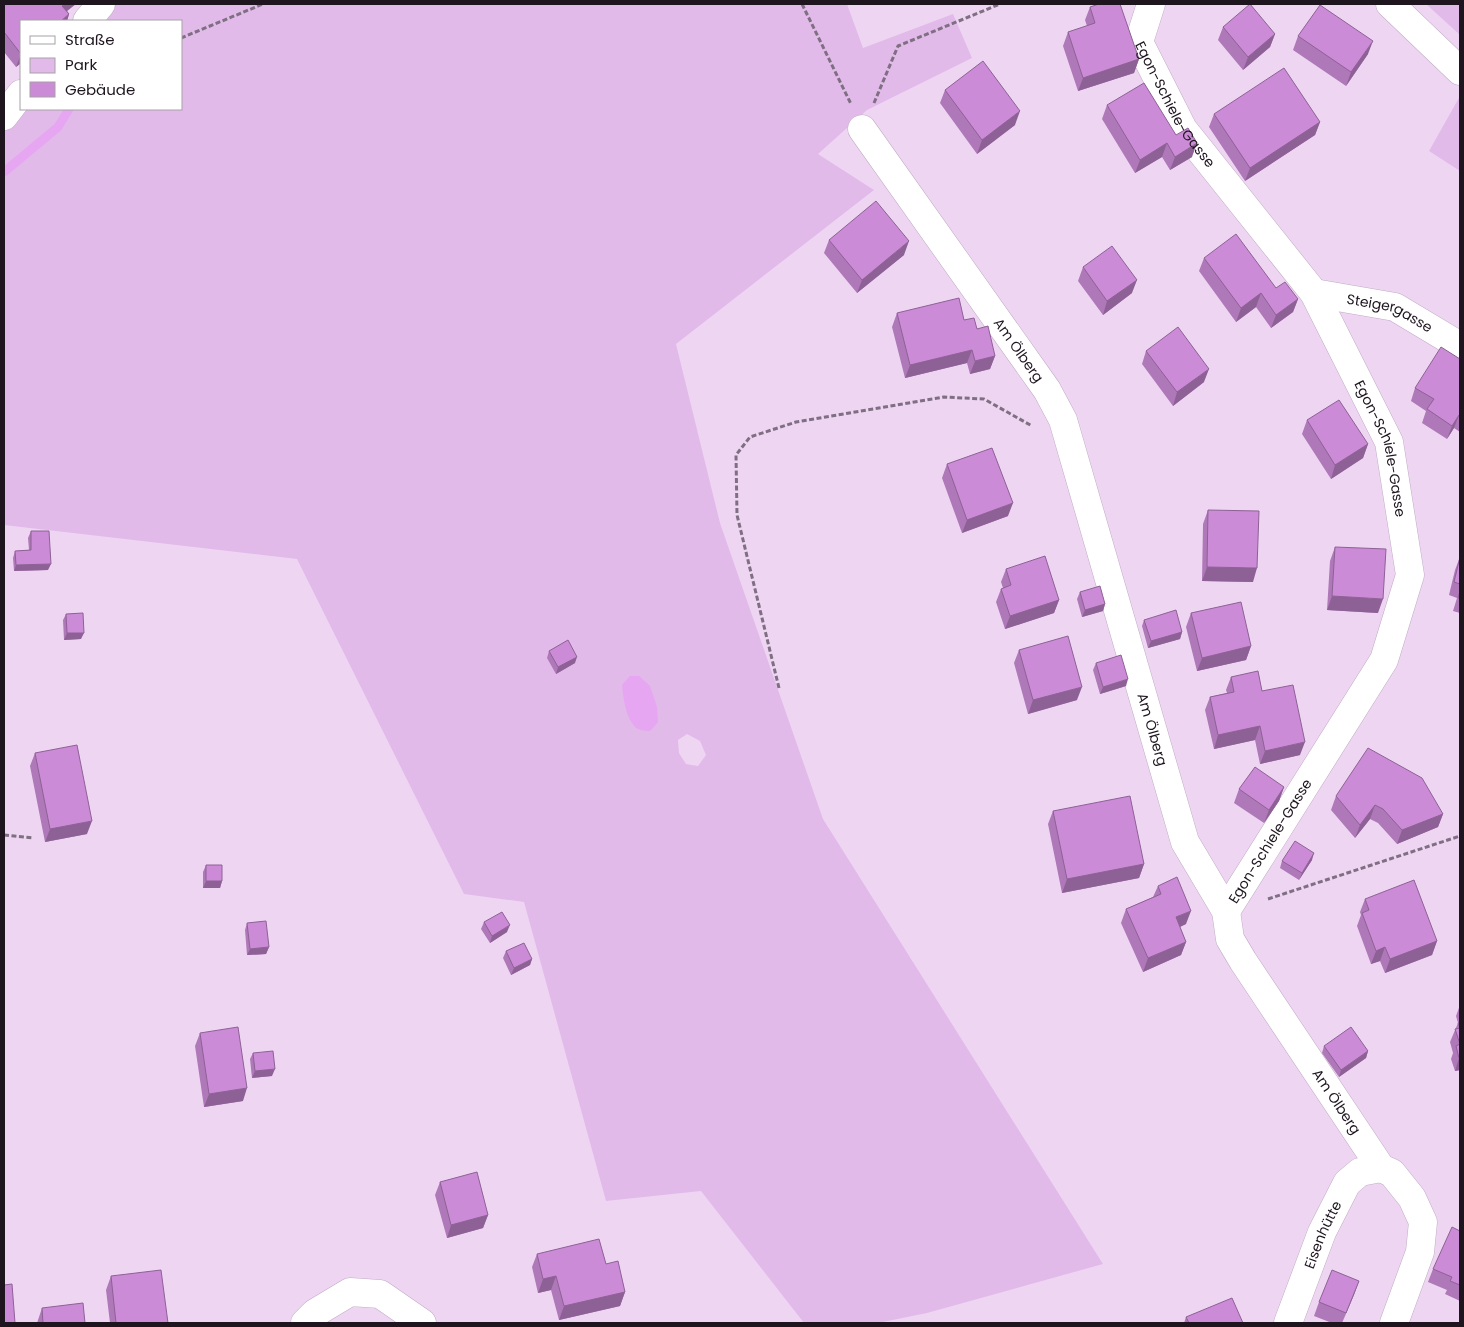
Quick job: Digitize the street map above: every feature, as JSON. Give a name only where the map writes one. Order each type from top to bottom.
[{"type":"street","points":[[88,20],[100,4]]},
{"type":"street","name":"Egon-Schiele-Gasse","points":[[1151,4],[1139,42],[1183,129],[1314,293],[1389,442],[1410,575],[1384,660],[1226,911]]},
{"type":"street","points":[[1390,4],[1460,71]]},
{"type":"street","points":[[4,116],[20,95]]},
{"type":"street","name":"Am Ölberg","points":[[862,129],[1047,390],[1063,420],[1185,842],[1226,911],[1230,939],[1243,961],[1381,1168],[1392,1173],[1412,1198],[1423,1222],[1420,1252],[1394,1323]]},
{"type":"street","name":"Steigergasse","points":[[1314,293],[1395,307],[1460,346]]},
{"type":"street","name":"Eisenhütte","points":[[1288,1323],[1322,1232],[1347,1183],[1360,1172],[1381,1168]]},
{"type":"street","points":[[305,1323],[315,1313],[350,1292],[380,1294],[422,1323]]},
{"type":"path","points":[[182,38],[263,4]]},
{"type":"path","points":[[802,4],[862,129]]},
{"type":"path","points":[[862,129],[898,46],[1000,4]]},
{"type":"path","points":[[779,688],[737,515],[736,455],[750,438],[796,422],[944,397],[984,399],[1071,447]]},
{"type":"path","points":[[4,835],[33,838]]},
{"type":"path","points":[[1226,911],[1460,836]]},
{"type":"green space","points":[[88,4],[847,4],[863,48],[953,14],[972,58],[867,110],[818,154],[874,190],[676,344],[720,523],[823,819],[1103,1264],[927,1313],[878,1323],[804,1323],[701,1191],[606,1201],[524,902],[464,894],[297,559],[4,525],[4,103],[20,110],[182,110],[182,20],[75,20]],"holes":[[[687,734],[700,741],[706,755],[698,766],[686,764],[679,753],[678,740]]]},
{"type":"green space","points":[[1426,4],[1460,4],[1460,35]]},
{"type":"green space","points":[[1460,96],[1460,171],[1429,151]]},
{"type":"shaded area","points":[[630,676],[639,676],[650,686],[657,707],[658,722],[650,731],[638,729],[634,726],[628,715],[622,685]]},
{"type":"building","points":[[4,4],[65,4],[62,6],[69,14],[62,20],[20,20],[20,53],[4,32]]},
{"type":"building","points":[[1099,4],[1120,4],[1139,59],[1083,78],[1068,32],[1095,23],[1090,7]]},
{"type":"building","points":[[1250,4],[1275,34],[1248,57],[1223,27]]},
{"type":"building","points":[[1320,5],[1373,41],[1351,72],[1298,36]]},
{"type":"building","points":[[983,61],[1020,111],[982,140],[945,90]]},
{"type":"building","points":[[1284,68],[1320,122],[1250,168],[1214,114]]},
{"type":"building","points":[[1144,83],[1176,135],[1188,128],[1197,143],[1175,157],[1167,143],[1140,160],[1107,105]]},
{"type":"building","points":[[876,201],[909,241],[862,280],[829,240]]},
{"type":"building","points":[[1236,234],[1276,288],[1285,282],[1298,299],[1276,315],[1261,293],[1241,308],[1204,258]]},
{"type":"building","points":[[1112,246],[1137,280],[1107,301],[1083,267]]},
{"type":"building","points":[[959,298],[964,320],[974,318],[977,329],[988,326],[995,356],[975,361],[972,350],[910,365],[897,313]]},
{"type":"building","points":[[1178,327],[1209,369],[1177,392],[1146,351]]},
{"type":"building","points":[[1441,347],[1460,359],[1460,416],[1452,426],[1427,409],[1434,399],[1415,388]]},
{"type":"building","points":[[1339,400],[1368,444],[1335,465],[1307,420]]},
{"type":"building","points":[[992,448],[1013,503],[967,520],[947,464]]},
{"type":"building","points":[[1208,510],[1259,511],[1257,568],[1207,567]]},
{"type":"building","points":[[31,531],[49,531],[51,564],[16,565],[15,551],[31,550]]},
{"type":"building","points":[[1335,547],[1386,549],[1383,599],[1332,596]]},
{"type":"building","points":[[1045,556],[1059,600],[1010,616],[1001,589],[1011,585],[1006,569]]},
{"type":"building","points":[[1460,557],[1460,584],[1454,582]]},
{"type":"building","points":[[1100,586],[1105,604],[1085,610],[1080,592]]},
{"type":"building","points":[[1241,602],[1251,646],[1202,658],[1191,613]]},
{"type":"building","points":[[1176,610],[1182,632],[1151,641],[1144,620]]},
{"type":"building","points":[[83,613],[84,633],[67,633],[66,614]]},
{"type":"building","points":[[1068,636],[1082,687],[1033,700],[1019,650]]},
{"type":"building","points":[[568,640],[577,657],[558,667],[549,651]]},
{"type":"building","points":[[1121,655],[1128,679],[1103,687],[1096,663]]},
{"type":"building","points":[[1258,671],[1262,691],[1293,685],[1305,742],[1265,751],[1260,726],[1218,735],[1210,697],[1234,692],[1231,677]]},
{"type":"building","points":[[77,745],[92,821],[50,829],[35,753]]},
{"type":"building","points":[[1368,748],[1422,778],[1443,814],[1402,830],[1383,809],[1375,805],[1360,825],[1336,796]]},
{"type":"building","points":[[1255,767],[1284,787],[1269,810],[1239,789]]},
{"type":"building","points":[[1130,796],[1144,864],[1067,879],[1053,811]]},
{"type":"building","points":[[1295,841],[1314,853],[1302,873],[1282,861]]},
{"type":"building","points":[[206,865],[222,865],[222,881],[206,881]]},
{"type":"building","points":[[1177,877],[1191,911],[1176,917],[1186,942],[1148,958],[1126,909],[1161,894],[1158,886]]},
{"type":"building","points":[[1414,880],[1437,941],[1390,959],[1385,947],[1376,951],[1362,913],[1369,910],[1365,899]]},
{"type":"building","points":[[502,912],[510,925],[492,936],[484,922]]},
{"type":"building","points":[[266,921],[269,947],[250,949],[247,923]]},
{"type":"building","points":[[524,943],[532,959],[514,968],[506,951]]},
{"type":"building","points":[[238,1027],[247,1088],[209,1094],[200,1033]]},
{"type":"building","points":[[1351,1027],[1368,1051],[1341,1070],[1324,1046]]},
{"type":"building","points":[[1460,1028],[1460,1044],[1455,1029]]},
{"type":"building","points":[[1460,1044],[1460,1058],[1459,1058],[1456,1046]]},
{"type":"building","points":[[273,1051],[275,1069],[255,1071],[253,1053]]},
{"type":"building","points":[[477,1172],[488,1215],[451,1225],[440,1182]]},
{"type":"building","points":[[1452,1227],[1460,1231],[1460,1285],[1450,1281],[1452,1277],[1433,1269]]},
{"type":"building","points":[[599,1239],[606,1264],[618,1261],[625,1292],[564,1306],[556,1276],[543,1279],[537,1254]]},
{"type":"building","points":[[161,1270],[168,1323],[116,1323],[111,1276]]},
{"type":"building","points":[[1332,1270],[1359,1281],[1346,1313],[1319,1302]]},
{"type":"building","points":[[12,1284],[15,1323],[4,1323],[4,1285]]},
{"type":"building","points":[[1232,1298],[1243,1323],[1189,1323],[1186,1317]]},
{"type":"building","points":[[83,1303],[85,1323],[43,1323],[42,1308]]},
{"type":"waterway","points":[[4,172],[58,127],[68,110]]}]
